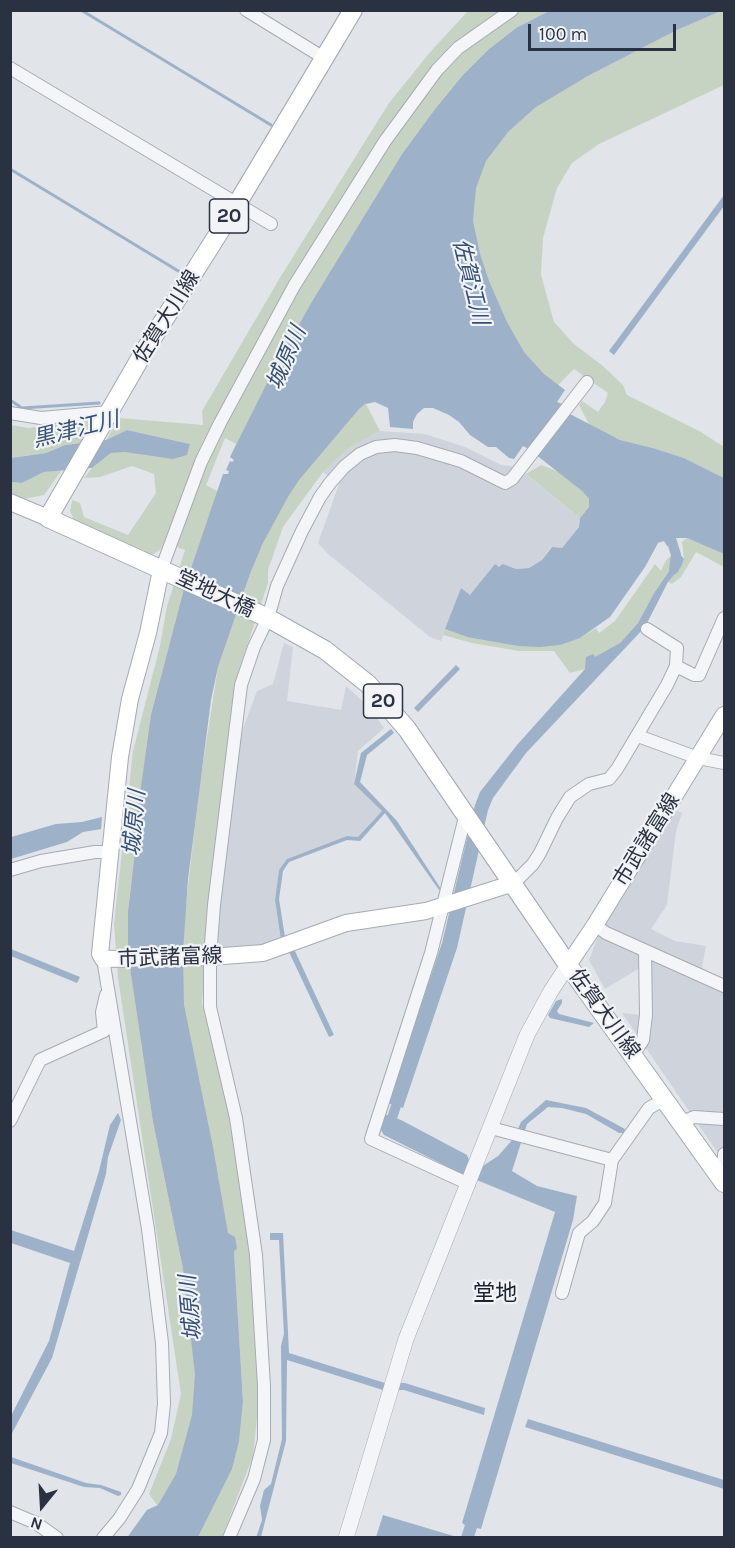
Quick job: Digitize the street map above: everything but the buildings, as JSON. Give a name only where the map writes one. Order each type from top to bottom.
[{"type":"main road","name":"佐賀大川線","points":[[48,518],[145,350],[237,204],[353,10]]},
{"type":"main road","points":[[10,502],[48,518]]},
{"type":"main road","name":"20","points":[[48,518],[161,570]]},
{"type":"main road","name":"堂地大橋","points":[[161,570],[268,618]]},
{"type":"main road","name":"市武諸富線","points":[[161,570],[148,633],[130,699],[120,758],[100,954],[105,960],[263,954],[346,923],[426,911],[514,884]]},
{"type":"main road","name":"20","points":[[268,618],[325,650],[368,684],[407,729],[467,814]]},
{"type":"main road","name":"市武諸富線","points":[[568,965],[596,925],[724,715]]},
{"type":"main road","name":"佐賀大川線","points":[[467,814],[568,965],[720,1177]]},
{"type":"street","points":[[246,10],[324,58]]},
{"type":"street","points":[[161,570],[201,462],[294,286],[385,141],[437,70],[458,48],[512,10]]},
{"type":"street","points":[[10,68],[271,224]]},
{"type":"street","points":[[229,1538],[254,1479],[264,1440],[264,1386],[256,1255],[236,1118],[210,1007],[210,957],[241,685],[254,647],[268,618],[277,586],[320,497],[330,483],[360,454],[376,447],[395,445],[417,448],[461,461],[505,483],[512,479],[587,382]]},
{"type":"street","points":[[10,413],[41,418],[107,416]]},
{"type":"street","points":[[676,666],[694,675],[699,675],[724,618]]},
{"type":"street","points":[[514,884],[533,864],[570,797],[589,784],[609,779],[638,736],[676,666],[677,648],[647,629]]},
{"type":"street","points":[[638,736],[698,758],[724,763]]},
{"type":"street","points":[[467,814],[431,953],[371,1139],[469,1181]]},
{"type":"street","points":[[10,870],[41,861],[109,852]]},
{"type":"street","points":[[596,925],[606,933],[724,986]]},
{"type":"street","points":[[633,1055],[643,1040],[646,1016],[645,951]]},
{"type":"street","points":[[103,1538],[138,1489],[161,1433],[164,1404],[162,1343],[148,1229],[105,960]]},
{"type":"street","points":[[346,1538],[406,1338],[527,1035],[568,965]]},
{"type":"street","points":[[10,1121],[40,1060],[104,1031],[102,1012],[108,988]]},
{"type":"street","points":[[562,1293],[579,1233],[593,1221],[605,1203],[612,1160],[649,1108],[664,1099]]},
{"type":"street","points":[[682,1122],[694,1117],[724,1119]]},
{"type":"street","points":[[491,1128],[612,1160]]},
{"type":"street","points":[[720,1177],[724,1154]]},
{"type":"street","points":[[10,1512],[36,1523],[57,1538]]},
{"type":"shaded area","points":[[380,431],[425,434],[465,447],[501,465],[517,467],[580,518],[579,527],[562,548],[551,547],[542,560],[529,568],[516,569],[503,564],[470,595],[461,588],[441,641],[430,637],[327,553],[318,543],[339,484],[323,472],[349,448]]},
{"type":"shaded area","points":[[284,643],[293,647],[287,701],[341,710],[346,686],[368,706],[384,728],[358,751],[354,784],[382,811],[358,837],[347,836],[287,859],[279,871],[275,900],[281,940],[230,953],[218,942],[216,915],[237,745],[257,691],[273,684]]},
{"type":"shaded area","points":[[672,809],[682,813],[676,831],[667,905],[651,929],[675,941],[706,946],[701,972],[724,983],[724,1162],[622,1013],[642,1015],[643,966],[605,989],[589,960],[606,915]]},
{"type":"green space","points":[[468,11],[549,11],[516,28],[489,49],[462,76],[402,154],[311,303],[230,457],[236,444],[225,438],[206,485],[217,491],[224,488],[138,808],[131,821],[130,828],[136,842],[128,910],[128,955],[153,1122],[183,1269],[199,1376],[183,1485],[127,1537],[147,1510],[158,1506],[149,1494],[171,1439],[181,1394],[118,978],[114,924],[133,751],[160,646],[167,606],[185,550],[177,547],[205,463],[197,460],[161,549],[152,555],[74,520],[70,511],[72,500],[80,503],[84,517],[128,535],[156,493],[154,474],[132,466],[100,477],[84,478],[92,468],[111,453],[190,444],[127,430],[106,440],[119,418],[203,425],[202,411],[281,276],[389,103],[431,51]]},
{"type":"green space","points":[[724,11],[724,85],[599,144],[572,163],[557,188],[543,238],[541,275],[554,322],[574,344],[623,385],[627,395],[701,432],[724,447],[724,478],[684,458],[620,440],[590,426],[579,405],[582,401],[598,412],[608,393],[574,369],[558,385],[565,390],[513,360],[464,216],[483,154],[547,97],[677,30]]},
{"type":"green space","points":[[326,381],[383,405],[375,402],[366,404],[380,431],[349,448],[323,472],[283,527],[268,570],[268,583],[235,682],[208,912],[202,1003],[231,1119],[251,1258],[259,1399],[253,1456],[222,1537],[198,1537],[232,1469],[239,1442],[243,1402],[234,1252],[212,1197],[174,951],[184,922],[199,789],[218,667],[250,574]]},
{"type":"green space","points":[[89,419],[91,423],[80,443],[65,445],[46,453],[11,458],[11,425],[29,428]]},
{"type":"green space","points":[[541,465],[559,472],[589,499],[589,507],[580,518],[526,474]]},
{"type":"green space","points":[[62,470],[44,495],[19,500],[11,496],[11,482],[22,483],[44,472]]},
{"type":"green space","points":[[687,538],[724,554],[724,567],[696,552],[681,577],[672,584],[668,582],[681,567],[684,559],[682,542]]},
{"type":"green space","points":[[671,556],[671,567],[638,623],[620,643],[595,658],[585,669],[570,673],[554,651],[519,651],[472,643],[443,635],[445,629],[467,637],[580,638],[596,628],[599,633],[615,621],[655,564],[661,571],[666,560]]},
{"type":"water","points":[[549,11],[721,11],[677,30],[586,77],[536,107],[508,132],[486,161],[476,188],[473,221],[489,281],[507,322],[524,352],[544,374],[565,390],[557,402],[562,404],[531,450],[523,446],[514,459],[509,458],[496,447],[488,447],[470,435],[459,422],[449,415],[433,408],[424,408],[417,414],[413,422],[413,429],[390,427],[388,408],[375,402],[365,404],[299,480],[263,543],[250,574],[218,667],[211,700],[188,879],[183,952],[184,1005],[228,1233],[235,1237],[237,1248],[234,1252],[243,1402],[239,1442],[232,1469],[198,1537],[127,1538],[147,1510],[158,1505],[176,1474],[192,1415],[195,1374],[183,1269],[153,1122],[128,955],[128,911],[136,842],[130,828],[131,821],[138,808],[151,715],[184,589],[223,474],[228,474],[229,471],[226,470],[230,461],[234,460],[230,457],[269,379],[311,303],[402,154],[462,76],[489,49],[516,28]]},
{"type":"water","points":[[724,195],[724,206],[614,355],[609,351]]},
{"type":"water","points":[[568,413],[620,440],[684,458],[724,478],[724,554],[687,538],[675,538],[676,543],[667,546],[664,541],[658,543],[645,567],[610,617],[580,638],[560,645],[518,646],[467,637],[445,629],[461,588],[470,595],[495,564],[499,567],[503,564],[516,569],[529,568],[542,560],[552,547],[562,548],[579,527],[580,518],[589,507],[589,499],[535,454]]},
{"type":"water","points":[[127,430],[190,444],[187,455],[173,459],[125,452],[111,453],[92,468],[44,472],[22,483],[11,482],[11,458],[46,453],[65,445],[106,440]]},
{"type":"water","points":[[680,554],[684,559],[681,567],[668,582],[645,627],[526,753],[493,798],[488,810],[457,948],[403,1108],[388,1103],[442,943],[480,792],[517,745],[585,669],[586,657],[593,654],[595,657],[620,643],[638,623],[671,568],[671,556]]},
{"type":"water","points":[[456,665],[460,669],[418,712],[414,708]]},
{"type":"water","points":[[391,729],[394,733],[367,755],[360,782],[397,821],[441,889],[439,890],[385,813],[360,841],[347,840],[289,862],[283,871],[279,899],[285,937],[281,940],[275,900],[279,870],[287,859],[347,836],[358,837],[382,811],[354,784],[361,753]]},
{"type":"water","points":[[102,817],[101,829],[83,832],[67,842],[11,859],[11,837],[56,824],[82,822]]},
{"type":"water","points":[[11,949],[80,977],[77,983],[11,956]]},
{"type":"water","points":[[294,949],[334,1035],[329,1037],[289,952]]},
{"type":"water","points":[[562,999],[557,1011],[559,1014],[594,1023],[589,1027],[550,1018],[548,1015],[556,1001]]},
{"type":"water","points":[[546,1100],[586,1108],[625,1129],[624,1133],[619,1133],[586,1114],[548,1107],[527,1124],[512,1171],[537,1186],[577,1196],[573,1220],[481,1529],[477,1528],[474,1537],[461,1537],[465,1525],[462,1523],[555,1212],[462,1174],[384,1135],[379,1127],[384,1114],[401,1120],[483,1166],[498,1156],[514,1138],[521,1122]]},
{"type":"water","points":[[118,1113],[121,1120],[108,1157],[106,1174],[52,1358],[11,1435],[11,1416],[49,1341],[70,1263],[11,1243],[11,1230],[74,1251],[99,1171],[110,1125]]},
{"type":"water","points":[[270,1233],[283,1233],[289,1353],[385,1383],[405,1383],[485,1408],[484,1415],[404,1390],[383,1390],[287,1360],[286,1441],[261,1537],[256,1538],[262,1520],[260,1506],[264,1490],[271,1484],[282,1439],[281,1346],[284,1334],[279,1240],[270,1240]]},
{"type":"water","points":[[528,1419],[724,1480],[724,1489],[525,1427]]},
{"type":"water","points":[[11,1457],[86,1483],[101,1485],[121,1492],[121,1495],[118,1496],[100,1488],[84,1487],[11,1463]]},
{"type":"water","points":[[383,1515],[457,1537],[376,1537]]},
{"type":"waterway","points":[[81,10],[271,125]]},
{"type":"waterway","points":[[10,169],[180,272]]},
{"type":"waterway","name":"黒津江川","points":[[10,400],[22,408],[99,403]]},
{"type":"waterway","points":[[669,532],[676,555],[674,569]]},
{"type":"waterway","points":[[392,1129],[389,1127],[400,1094]]},
{"type":"district","name":"堂地","points":[[495,1294]]},
{"type":"water label","name":"佐賀江川","points":[[470,282]]},
{"type":"water label","name":"城原川","points":[[287,358]]},
{"type":"water label","name":"城原川","points":[[135,823]]},
{"type":"water label","name":"城原川","points":[[191,1308]]}]
